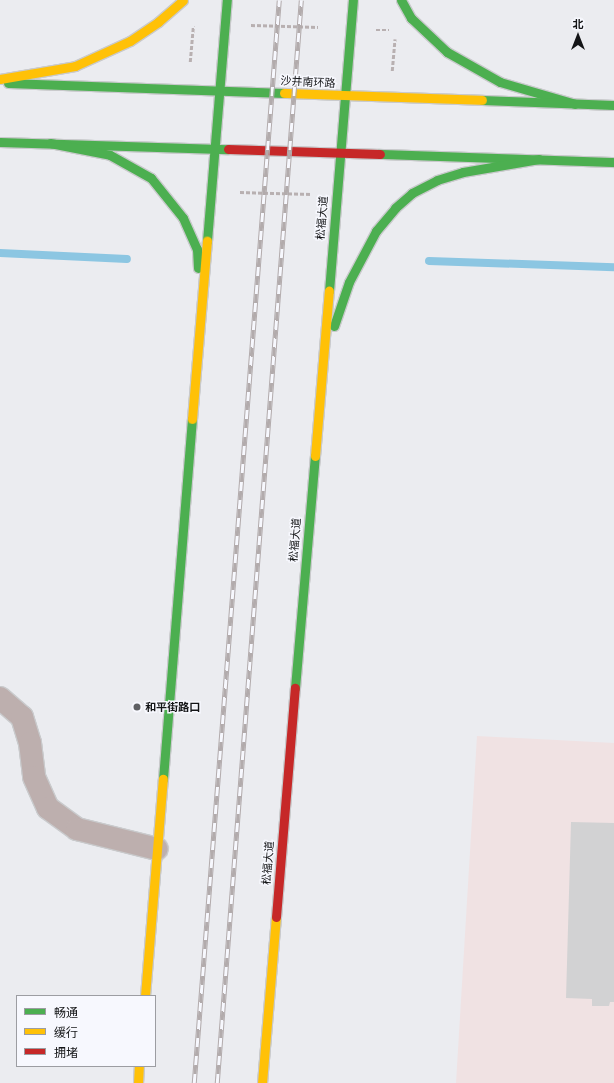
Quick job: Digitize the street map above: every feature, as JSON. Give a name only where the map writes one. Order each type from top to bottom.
[{"type":"main road","points":[[0,78],[75,66],[130,41],[158,22],[183,0]]},
{"type":"main road","points":[[145,995],[228,0]]},
{"type":"main road","name":"松福大道","points":[[262,1083],[353,0]]},
{"type":"main road","points":[[401,0],[411,18],[447,52],[500,82],[575,104]]},
{"type":"main road","name":"沙井南环路","points":[[0,82],[220,89],[345,96],[614,105]]},
{"type":"main road","points":[[0,142],[614,162]]},
{"type":"main road","points":[[50,143],[110,155],[151,178],[184,218],[196,249],[202,310]]},
{"type":"main road","points":[[322,366],[349,282],[376,231],[395,208],[412,193],[437,180],[463,172],[539,159]]},
{"type":"main road","points":[[138,1083],[139,1067]]},
{"type":"street","points":[[0,698],[22,717],[30,742],[34,777],[48,808],[77,829],[157,849]]},
{"type":"path","points":[[190,62],[193,22]]},
{"type":"path","points":[[250,25],[318,27]]},
{"type":"path","points":[[369,29],[395,30]]},
{"type":"path","points":[[392,74],[395,38]]},
{"type":"path","points":[[240,192],[316,194]]},
{"type":"shaded area","points":[[477,736],[614,743],[614,1083],[456,1083]]},
{"type":"building","points":[[571,822],[614,823],[614,1002],[610,1002],[609,1006],[592,1006],[592,999],[566,998]]},
{"type":"waterway","points":[[0,253],[127,259]]},
{"type":"waterway","points":[[429,261],[614,267]]},
{"type":"railway","points":[[194,1083],[279,0]]},
{"type":"railway","points":[[217,1083],[301,0]]},
{"type":"traffic: fast","points":[[207,241],[227,0]]},
{"type":"traffic: fast","points":[[329,291],[353,0]]},
{"type":"traffic: fast","points":[[401,0],[411,18],[447,52],[500,82],[575,104]]},
{"type":"traffic: fast","points":[[8,83],[284,93]]},
{"type":"traffic: fast","points":[[482,100],[614,105]]},
{"type":"traffic: fast","points":[[0,142],[228,149]]},
{"type":"traffic: fast","points":[[50,143],[110,155],[151,178],[183,218],[197,249],[198,268]]},
{"type":"traffic: fast","points":[[380,154],[614,162]]},
{"type":"traffic: fast","points":[[334,326],[349,282],[376,231],[395,208],[412,193],[437,180],[463,172],[539,159]]},
{"type":"traffic: fast","points":[[163,779],[192,419]]},
{"type":"traffic: fast","points":[[295,688],[315,456]]},
{"type":"traffic: slow","points":[[0,79],[75,66],[130,41],[158,22],[183,0]]},
{"type":"traffic: slow","points":[[284,93],[482,100]]},
{"type":"traffic: slow","points":[[192,419],[207,241]]},
{"type":"traffic: slow","points":[[315,456],[329,291]]},
{"type":"traffic: slow","points":[[145,995],[163,779]]},
{"type":"traffic: slow","points":[[262,1083],[276,917]]},
{"type":"traffic: slow","points":[[138,1083],[139,1067]]},
{"type":"traffic: jam","points":[[228,149],[380,154]]},
{"type":"traffic: jam","points":[[276,917],[295,688]]},
{"type":"place","name":"和平街路口","points":[[137,707]]}]
